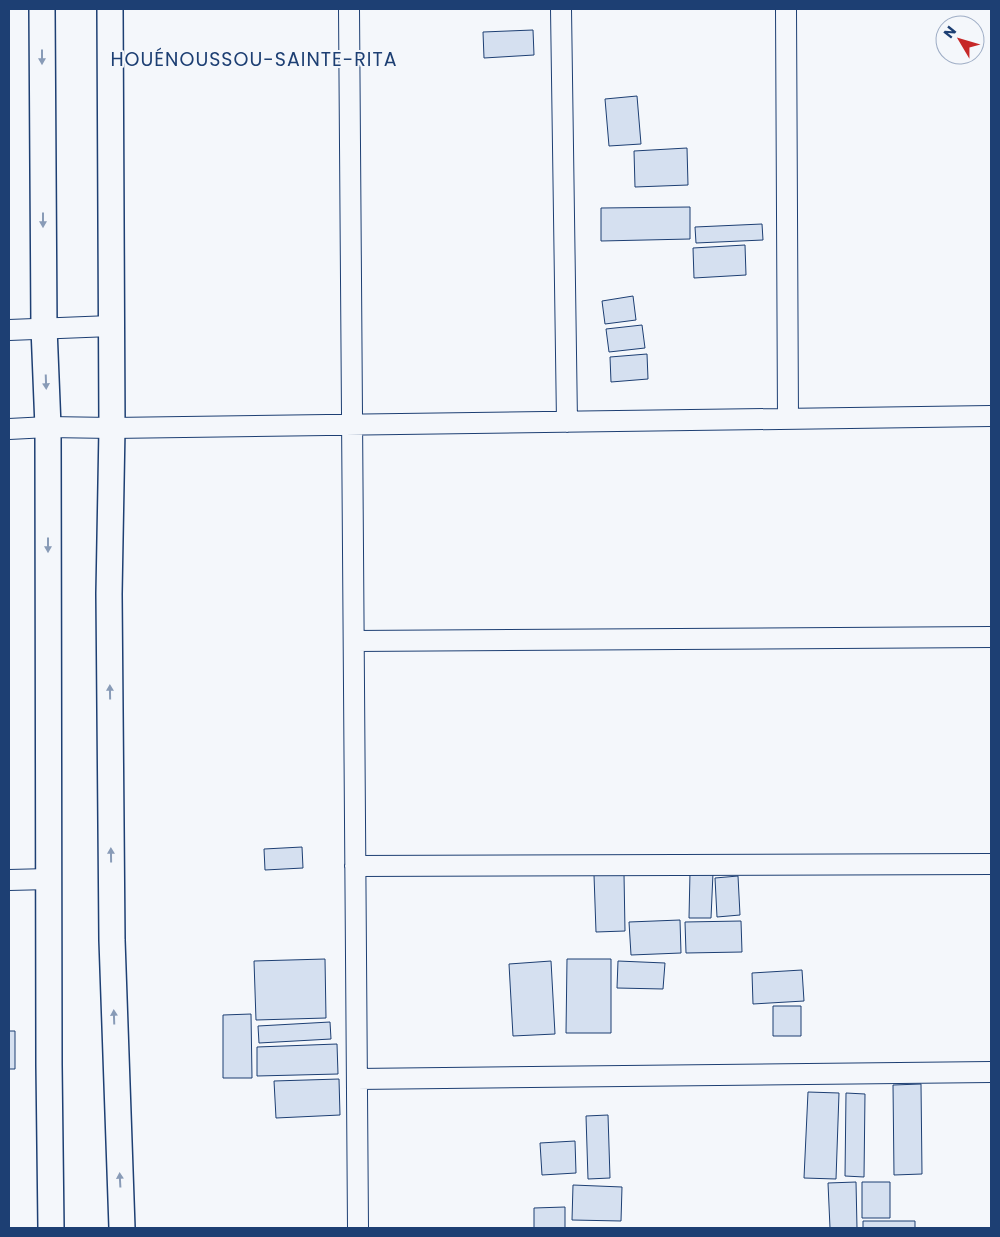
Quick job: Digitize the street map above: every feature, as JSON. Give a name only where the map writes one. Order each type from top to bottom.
[{"type":"street","points":[[42,9],[44,328],[48,427],[48,879],[51,1228]]},
{"type":"street","points":[[110,9],[112,428],[109,594],[112,940],[122,1228]]},
{"type":"street","points":[[349,9],[358,1228]]},
{"type":"street","points":[[561,9],[566,422]]},
{"type":"street","points":[[786,9],[788,419]]},
{"type":"street","points":[[9,330],[111,326]]},
{"type":"street","points":[[9,429],[991,416]]},
{"type":"street","points":[[354,641],[991,637]]},
{"type":"street","points":[[355,866],[991,864]]},
{"type":"street","points":[[9,880],[48,879]]},
{"type":"street","points":[[357,1079],[991,1072]]},
{"type":"building","points":[[533,30],[534,55],[484,58],[483,32]]},
{"type":"building","points":[[637,96],[641,144],[609,146],[605,99]]},
{"type":"building","points":[[687,148],[688,185],[635,187],[634,151]]},
{"type":"building","points":[[690,207],[690,239],[601,241],[601,208]]},
{"type":"building","points":[[762,224],[763,240],[696,243],[695,227]]},
{"type":"building","points":[[745,245],[746,275],[694,278],[693,248]]},
{"type":"building","points":[[633,296],[636,320],[605,324],[602,301]]},
{"type":"building","points":[[642,325],[645,348],[609,352],[606,329]]},
{"type":"building","points":[[647,354],[648,379],[611,382],[610,357]]},
{"type":"building","points":[[302,847],[303,868],[265,870],[264,849]]},
{"type":"building","points":[[690,872],[713,873],[711,918],[689,918]]},
{"type":"building","points":[[624,874],[625,931],[596,932],[594,875]]},
{"type":"building","points":[[738,876],[740,915],[717,917],[715,878]]},
{"type":"building","points":[[680,920],[681,953],[631,955],[629,922]]},
{"type":"building","points":[[741,921],[742,952],[686,953],[685,922]]},
{"type":"building","points":[[325,959],[326,1018],[256,1020],[254,961]]},
{"type":"building","points":[[567,959],[611,959],[611,1033],[566,1033]]},
{"type":"building","points":[[551,961],[555,1034],[513,1036],[509,964]]},
{"type":"building","points":[[618,961],[665,963],[663,989],[617,988]]},
{"type":"building","points":[[802,970],[804,1001],[753,1004],[752,973]]},
{"type":"building","points":[[773,1006],[801,1006],[801,1036],[773,1036]]},
{"type":"building","points":[[251,1014],[252,1078],[223,1078],[223,1015]]},
{"type":"building","points":[[330,1022],[331,1039],[259,1043],[258,1026]]},
{"type":"building","points":[[9,1031],[15,1031],[15,1069],[9,1069]]},
{"type":"building","points":[[337,1044],[338,1074],[257,1076],[257,1047]]},
{"type":"building","points":[[339,1079],[340,1115],[276,1118],[274,1081]]},
{"type":"building","points":[[921,1084],[922,1174],[894,1175],[893,1085]]},
{"type":"building","points":[[808,1092],[839,1093],[836,1179],[804,1178]]},
{"type":"building","points":[[846,1093],[865,1094],[864,1177],[845,1176]]},
{"type":"building","points":[[608,1115],[610,1178],[588,1179],[586,1116]]},
{"type":"building","points":[[575,1141],[576,1173],[542,1175],[540,1143]]},
{"type":"building","points":[[856,1182],[857,1228],[830,1228],[828,1183]]},
{"type":"building","points":[[862,1182],[890,1182],[890,1218],[862,1218]]},
{"type":"building","points":[[573,1185],[622,1187],[621,1221],[572,1220]]},
{"type":"building","points":[[565,1207],[565,1228],[534,1228],[534,1208]]},
{"type":"building","points":[[863,1221],[915,1221],[915,1228],[863,1228]]},
{"type":"district","name":"HOUÉNOUSSOU-SAINTE-RITA","points":[[254,59]]}]
